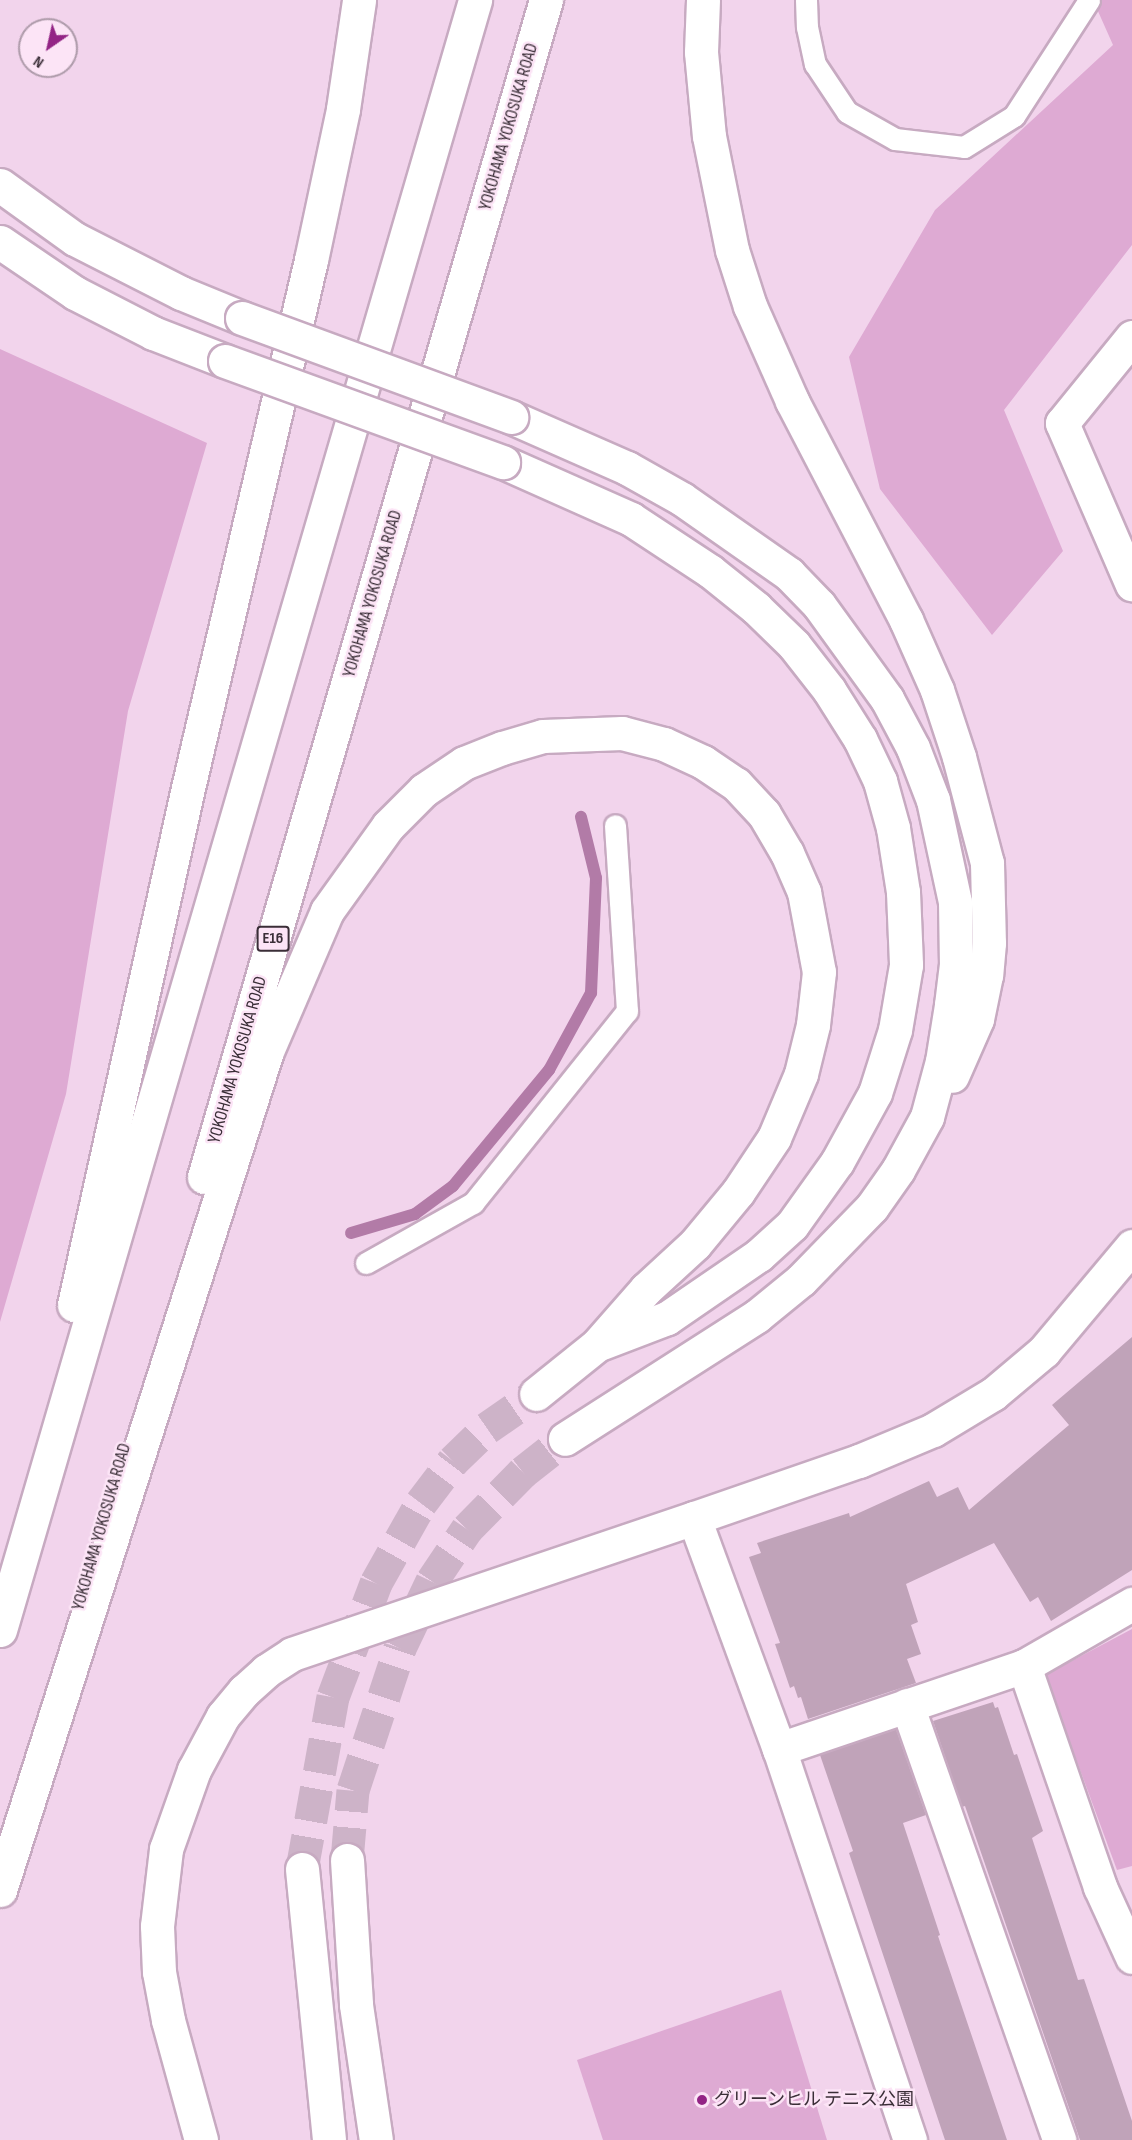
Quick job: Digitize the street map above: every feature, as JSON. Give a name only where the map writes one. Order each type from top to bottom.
[{"type":"main road","points":[[4,1616],[188,788],[311,260],[343,109],[359,0]]},
{"type":"main road","points":[[4,1616],[475,0]]},
{"type":"main road","name":"YOKOHAMA YOKOSUKA ROAD","points":[[0,1879],[546,0]]},
{"type":"main road","points":[[564,1438],[757,1316],[801,1280],[872,1207],[898,1170],[957,1067],[977,1019],[989,943],[987,863],[959,757],[937,690],[906,620],[792,401],[750,306],[732,250],[709,136],[701,52],[703,0]]},
{"type":"main road","points":[[0,184],[75,239],[181,294],[511,417],[627,468],[682,499],[753,546],[789,574],[819,605],[887,699],[913,747],[933,800],[955,902],[956,964],[942,1060],[927,1117]]},
{"type":"main road","points":[[0,242],[75,293],[153,333],[503,462],[601,505],[648,530],[710,571],[756,608],[794,645],[829,690],[860,739],[880,781],[893,828],[903,892],[906,965],[895,1030],[875,1093],[837,1162],[792,1225],[759,1255],[667,1318],[597,1345]]},
{"type":"main road","points":[[1132,337],[1062,423],[1132,585]]},
{"type":"main road","points":[[0,1890],[267,1051],[327,911],[388,826],[424,790],[464,763],[502,748],[543,736],[622,733],[664,744],[703,762],[736,784],[764,814],[788,853],[804,892],[819,972],[813,1025],[803,1064],[774,1138],[738,1192],[702,1235],[646,1289],[597,1345],[536,1394]]},
{"type":"main road","points":[[201,2140],[168,2020],[159,1972],[157,1926],[166,1849],[194,1770],[223,1716],[244,1691],[266,1671],[292,1654],[859,1461],[933,1430],[993,1394],[1044,1351],[1132,1246]]},
{"type":"main road","points":[[694,1518],[779,1749],[910,2140]]},
{"type":"main road","points":[[779,1749],[1024,1666],[1132,1604]]},
{"type":"main road","points":[[1024,1666],[1100,1887],[1132,1957]]},
{"type":"main road","points":[[908,1705],[1059,2140]]},
{"type":"main road","points":[[347,1860],[356,2005],[376,2140]]},
{"type":"main road","points":[[302,1869],[329,2140]]},
{"type":"lane","points":[[806,0],[807,27],[815,64],[847,112],[895,139],[964,147],[1014,116],[1089,0]]},
{"type":"lane","points":[[366,1263],[473,1203],[627,1011],[615,825]]},
{"type":"shaded area","points":[[1093,0],[1132,0],[1132,245],[1004,410],[1063,551],[992,635],[880,489],[849,357],[935,210],[1113,45]]},
{"type":"shaded area","points":[[0,349],[207,443],[128,711],[66,1094],[0,1322]]},
{"type":"shaded area","points":[[1132,1629],[1132,1866],[1117,1870],[1045,1675]]},
{"type":"shaded area","name":"グリーンヒル テニス公園","points":[[781,1990],[827,2140],[603,2140],[577,2060]]},
{"type":"building","points":[[1132,1337],[1132,1570],[1051,1621],[1038,1597],[1030,1602],[994,1543],[906,1584],[918,1622],[911,1625],[921,1654],[907,1659],[916,1683],[808,1719],[801,1697],[798,1698],[794,1686],[790,1688],[775,1644],[780,1643],[749,1557],[761,1553],[757,1543],[849,1513],[850,1517],[929,1481],[937,1497],[958,1487],[969,1510],[1069,1425],[1052,1405]]},
{"type":"building","points":[[993,1702],[995,1708],[998,1707],[1014,1755],[1017,1754],[1043,1831],[1032,1838],[1078,1980],[1084,1979],[1132,2121],[1132,2140],[1080,2140],[965,1806],[962,1807],[933,1721]]},
{"type":"building","points":[[896,1729],[926,1815],[903,1823],[940,1935],[938,1936],[1007,2140],[945,2140],[849,1853],[853,1851],[820,1755]]},
{"type":"waterway","points":[[351,1233],[415,1214],[453,1186],[549,1070],[591,993],[596,878],[581,817]]},
{"type":"tunnel","points":[[302,1869],[333,1697],[376,1583],[421,1503],[453,1461],[487,1428],[536,1394]]},
{"type":"tunnel","points":[[347,1860],[353,1790],[400,1648],[432,1581],[467,1529],[523,1472],[565,1439]]},
{"type":"place","name":"グリーンヒル テニス公園","points":[[702,2100]]}]
